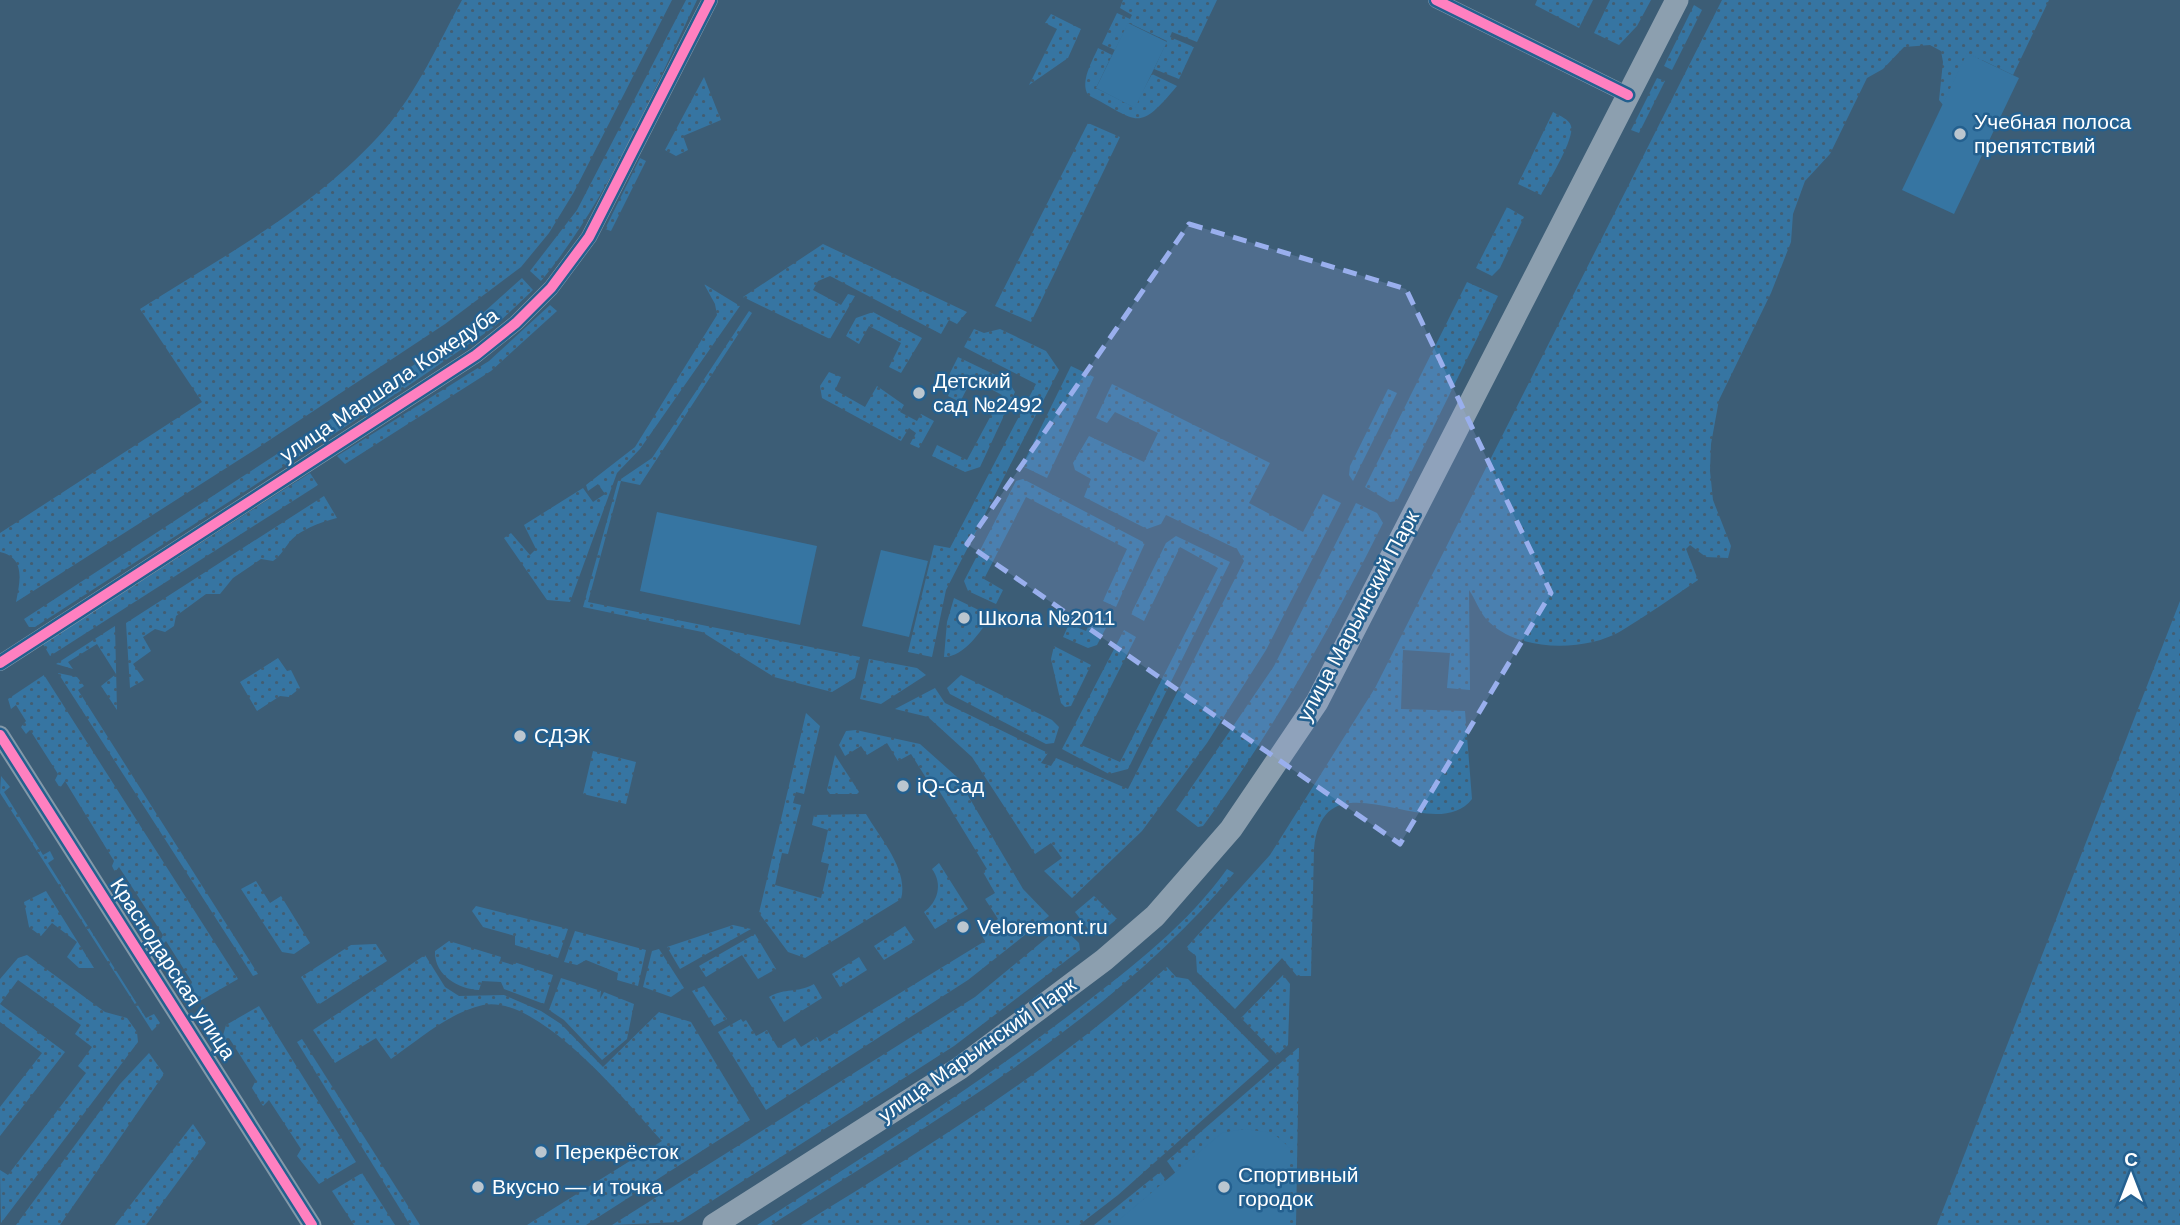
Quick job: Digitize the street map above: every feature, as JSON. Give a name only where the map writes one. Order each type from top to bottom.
[{"type":"main road","name":"улица Марьинский Парк","points":[[715,1225],[960,1068],[1104,960],[1156,916],[1231,828],[1317,702],[1677,0]]},
{"type":"street","name":"улица Маршала Кожедуба","points":[[0,663],[476,355],[516,323],[551,288],[589,237],[710,0]]},
{"type":"street","points":[[1436,0],[1628,95]]},
{"type":"street","name":"Краснодарская улица","points":[[0,735],[312,1225]]},
{"type":"highlighted area","points":[[1189,224],[1406,289],[1551,593],[1400,844],[967,544]]},
{"type":"shaded area","points":[[462,0],[672,0],[574,192],[549,233],[521,267],[445,324],[256,449],[16,602],[19,586],[18,565],[14,559],[0,552],[0,533],[202,402],[140,309],[269,228],[359,157],[397,115]]},
{"type":"shaded area","points":[[686,0],[697,0],[627,145],[588,216],[541,281],[530,271],[577,210]]},
{"type":"shaded area","points":[[1123,0],[1217,0],[1197,42],[1172,32],[1170,37],[1194,47],[1179,79],[1154,69],[1167,41],[1129,23],[1115,50],[1102,44],[1117,13],[1130,19],[1132,15],[1120,8]]},
{"type":"shaded area","points":[[1537,0],[1593,0],[1579,28],[1535,5]]},
{"type":"shaded area","points":[[1610,0],[1651,0],[1637,26],[1619,45],[1594,33]]},
{"type":"shaded area","points":[[1722,0],[2049,0],[2013,75],[1982,60],[1948,111],[1939,100],[1943,62],[1941,51],[1930,45],[1904,47],[1883,69],[1867,78],[1830,154],[1805,181],[1793,214],[1791,242],[1771,293],[1719,400],[1711,444],[1710,471],[1713,500],[1731,546],[1728,558],[1706,557],[1690,545],[1686,549],[1698,580],[1621,631],[1590,643],[1553,646],[1535,644],[1502,632],[1486,619],[1469,590],[1470,690],[1447,688],[1450,653],[1403,650],[1401,709],[1465,711],[1472,799],[1454,811],[1432,814],[1358,803],[1337,806],[1322,820],[1314,849],[1311,976],[1297,976],[1282,958],[1235,1009],[1197,972],[1196,956],[1186,948],[1270,855],[1375,688]]},
{"type":"shaded area","points":[[1694,5],[1702,10],[1672,70],[1664,66]]},
{"type":"shaded area","points":[[1051,14],[1081,29],[1068,58],[1029,85],[1057,29],[1045,23]]},
{"type":"shaded area","points":[[1128,23],[1167,42],[1135,108],[1096,88]]},
{"type":"shaded area","points":[[1098,48],[1112,55],[1096,88],[1134,107],[1152,74],[1177,86],[1145,117],[1128,116],[1088,95],[1086,78]]},
{"type":"shaded area","name":"Учебная полоса препятствий","points":[[1967,53],[2019,78],[1954,214],[1902,190]]},
{"type":"shaded area","points":[[704,77],[721,120],[683,136],[688,150],[676,156],[665,150]]},
{"type":"shaded area","points":[[1657,78],[1665,81],[1639,133],[1631,130]]},
{"type":"shaded area","points":[[1553,112],[1568,121],[1571,132],[1555,171],[1541,195],[1518,184]]},
{"type":"shaded area","points":[[1088,123],[1120,137],[1031,322],[995,306]]},
{"type":"shaded area","points":[[640,158],[646,161],[611,231],[605,229]]},
{"type":"shaded area","points":[[1507,207],[1524,217],[1500,268],[1492,276],[1476,268]]},
{"type":"shaded area","points":[[823,244],[967,312],[957,324],[949,320],[941,334],[830,276],[818,281],[813,290],[841,305],[848,294],[855,296],[830,339],[743,297]]},
{"type":"shaded area","points":[[522,278],[533,290],[494,327],[405,388],[35,627],[29,627],[24,619],[426,357],[464,330]]},
{"type":"shaded area","points":[[1467,282],[1498,296],[1397,501],[1390,502],[1365,487]]},
{"type":"shaded area","points":[[704,284],[740,306],[640,449],[617,473],[570,602],[547,600],[504,538],[511,533],[530,555],[536,549],[524,525],[583,488],[593,502],[605,494],[598,484],[588,491],[586,485],[635,447],[717,315],[715,304]]},
{"type":"shaded area","points":[[550,305],[557,311],[491,371],[345,464],[337,456],[489,361]]},
{"type":"shaded area","points":[[749,311],[752,313],[640,485],[621,481],[588,602],[860,657],[855,678],[832,692],[774,677],[702,632],[583,607],[618,481],[652,458]]},
{"type":"shaded area","points":[[873,312],[922,338],[901,373],[889,367],[901,343],[869,326],[859,344],[846,336],[856,318]]},
{"type":"shaded area","points":[[974,329],[984,333],[1000,329],[1046,351],[1059,370],[946,590],[932,657],[908,652],[934,545],[950,548],[1036,384],[964,347]]},
{"type":"shaded area","points":[[958,357],[1008,381],[1015,392],[980,467],[965,472],[932,456],[937,445],[967,460],[1002,395],[972,379],[960,402],[948,396],[950,391],[943,387]]},
{"type":"shaded area","points":[[1071,366],[1094,377],[1047,478],[1022,466]]},
{"type":"shaded area","points":[[829,372],[841,377],[835,390],[865,407],[877,386],[904,405],[900,412],[917,421],[921,414],[934,421],[919,448],[910,444],[916,433],[909,428],[901,441],[822,398],[820,386]]},
{"type":"shaded area","points":[[1112,384],[1270,463],[1249,503],[1303,532],[1323,494],[1341,503],[1266,650],[1207,743],[1142,831],[1072,898],[1044,871],[1062,858],[1051,843],[1035,854],[972,757],[928,717],[895,709],[935,688],[945,703],[1048,753],[1041,763],[1051,766],[1056,758],[1128,789],[1244,561],[1237,549],[1166,515],[1161,524],[1147,529],[1084,497],[1091,479],[1075,470],[1073,463],[1089,436],[1144,462],[1158,433],[1115,412],[1107,423],[1096,418]]},
{"type":"shaded area","points":[[1388,389],[1397,393],[1353,481],[1349,475],[1350,466]]},
{"type":"shaded area","points":[[310,473],[318,485],[50,656],[43,644]]},
{"type":"shaded area","points":[[1023,479],[1145,543],[1116,607],[1103,601],[1127,549],[1026,497],[984,579],[1003,590],[996,604],[968,591],[964,581],[1016,481]]},
{"type":"shaded area","points":[[324,496],[337,518],[304,531],[292,539],[273,561],[261,559],[233,578],[220,594],[206,594],[176,616],[174,626],[165,632],[155,629],[143,637],[151,651],[133,664],[144,680],[130,688],[126,623]]},
{"type":"shaded area","points":[[1356,503],[1377,513],[1383,523],[1277,716],[1229,790],[1203,826],[1198,827],[1176,810],[1274,666]]},
{"type":"shaded area","points":[[657,512],[817,546],[800,625],[640,591]]},
{"type":"shaded area","points":[[1176,536],[1230,562],[1128,769],[1109,774],[1062,749],[1124,630],[1136,637],[1081,745],[1120,762],[1218,568],[1180,547],[1144,621],[1131,614],[1166,543]]},
{"type":"shaded area","points":[[881,550],[928,561],[909,637],[862,626]]},
{"type":"shaded area","points":[[954,598],[991,616],[965,648],[944,657],[947,622]]},
{"type":"shaded area","points":[[2180,601],[2180,1225],[1937,1225]]},
{"type":"shaded area","points":[[1094,614],[1109,622],[1097,645],[1088,648],[1063,637],[1069,624],[1086,631]]},
{"type":"shaded area","points":[[115,626],[117,710],[101,686],[116,674],[97,644],[68,662],[73,669],[56,664]]},
{"type":"shaded area","points":[[1054,646],[1091,665],[1071,706],[1065,707],[1061,703],[1051,659]]},
{"type":"shaded area","points":[[278,658],[287,671],[291,670],[300,688],[289,697],[280,696],[257,711],[240,682]]},
{"type":"shaded area","points":[[869,659],[917,668],[926,675],[881,704],[860,699]]},
{"type":"shaded area","points":[[58,673],[77,677],[84,686],[78,690],[258,974],[253,976]]},
{"type":"shaded area","points":[[44,675],[238,979],[200,1001],[190,988],[192,982],[166,941],[162,945],[160,941],[163,935],[119,867],[115,872],[112,866],[114,861],[65,781],[60,788],[55,780],[58,774],[30,730],[26,734],[21,727],[26,721],[16,705],[11,709],[8,699]]},
{"type":"shaded area","points":[[961,675],[1052,720],[1059,727],[1054,743],[1046,744],[950,694],[947,688]]},
{"type":"shaded area","points":[[806,713],[820,726],[804,794],[796,792],[793,803],[801,805],[788,854],[782,853],[775,885],[821,898],[829,864],[821,862],[828,830],[812,825],[814,815],[866,814],[892,855],[901,877],[902,888],[901,899],[805,958],[788,952],[759,913]]},
{"type":"shaded area","points":[[856,730],[920,744],[957,777],[1023,889],[1049,916],[968,980],[766,1110],[718,1032],[741,1019],[743,1022],[746,1020],[756,1036],[767,1030],[778,1048],[795,1038],[801,1047],[817,1037],[820,1042],[985,941],[979,931],[998,919],[985,899],[995,893],[983,872],[987,869],[932,779],[928,781],[911,754],[898,761],[887,743],[867,755],[861,746],[845,756],[839,745],[846,731]]},
{"type":"shaded area","points":[[593,751],[636,762],[626,804],[583,794]]},
{"type":"shaded area","points":[[835,755],[859,792],[857,794],[830,794],[827,790]]},
{"type":"shaded area","points":[[1,776],[10,787],[4,792],[43,855],[50,851],[54,859],[48,863],[146,1018],[154,1014],[160,1023],[152,1031],[0,793]]},
{"type":"shaded area","points":[[939,863],[968,909],[935,929],[924,912],[936,898],[938,887],[932,869]]},
{"type":"shaded area","points":[[1227,869],[1234,873],[1187,925],[1134,975],[1077,1021],[1017,1066],[893,1148],[771,1225],[757,1225],[961,1092],[1080,1007],[1178,926]]},
{"type":"shaded area","points":[[256,881],[270,903],[281,896],[310,943],[294,954],[282,952],[241,889]]},
{"type":"shaded area","points":[[46,891],[94,968],[79,968],[67,957],[77,942],[52,923],[41,936],[29,927],[24,902]]},
{"type":"shaded area","points":[[1094,896],[1117,919],[1097,935],[1092,934],[1075,912]]},
{"type":"shaded area","points":[[476,906],[568,929],[558,958],[515,945],[515,936],[483,927],[472,911]]},
{"type":"shaded area","points":[[733,925],[751,929],[680,969],[667,947]]},
{"type":"shaded area","points":[[905,926],[915,941],[884,960],[874,946]]},
{"type":"shaded area","points":[[1061,926],[1079,943],[1080,950],[954,1046],[679,1222],[612,1225],[975,997]]},
{"type":"shaded area","points":[[575,931],[646,950],[638,986],[617,980],[618,973],[586,960],[577,965],[564,962]]},
{"type":"shaded area","points":[[755,934],[776,969],[758,979],[742,955],[706,977],[699,966]]},
{"type":"shaded area","points":[[449,941],[501,957],[500,961],[513,965],[514,962],[553,975],[544,1004],[504,989],[501,982],[482,981],[479,990],[456,984],[443,974],[436,960],[435,951]]},
{"type":"shaded area","points":[[376,944],[387,961],[318,1005],[301,977],[351,945]]},
{"type":"shaded area","points":[[659,949],[684,988],[671,997],[643,987],[652,951]]},
{"type":"shaded area","points":[[27,955],[105,1012],[127,1018],[137,1032],[138,1042],[1,1223],[0,1170],[8,1175],[86,1073],[78,1066],[92,1047],[75,1034],[81,1025],[18,980],[0,1004],[0,979],[18,958]]},
{"type":"shaded area","points":[[425,955],[445,987],[459,996],[504,995],[541,1011],[561,1024],[603,1067],[659,1012],[691,1022],[750,1120],[586,1225],[527,1225],[662,1141],[605,1078],[555,1033],[530,1016],[505,1006],[483,1005],[458,1014],[391,1059],[376,1038],[335,1063],[313,1030]]},
{"type":"shaded area","points":[[859,957],[867,970],[840,987],[832,974]]},
{"type":"shaded area","points":[[1167,967],[1176,977],[1188,979],[1269,1061],[1118,1195],[1079,1225],[801,1225],[990,1105],[1081,1039]]},
{"type":"shaded area","points":[[1283,975],[1290,984],[1288,1045],[1277,1055],[1241,1018]]},
{"type":"shaded area","points":[[561,978],[601,991],[600,999],[604,992],[634,1004],[627,1039],[602,1060],[564,1020],[549,1010]]},
{"type":"shaded area","points":[[814,984],[822,998],[784,1022],[769,997]]},
{"type":"shaded area","points":[[704,986],[727,1019],[714,1026],[692,991]]},
{"type":"shaded area","points":[[0,1004],[65,1052],[0,1136],[0,1107],[42,1053],[0,1022]]},
{"type":"shaded area","points":[[259,1006],[356,1162],[319,1184],[297,1156],[301,1149],[269,1100],[263,1106],[252,1088],[256,1080],[229,1038],[224,1042],[222,1039],[226,1025]]},
{"type":"shaded area","points":[[302,1039],[420,1225],[410,1225],[297,1042]]},
{"type":"shaded area","points":[[1299,1047],[1296,1225],[1288,1225],[1186,1188],[1167,1161]]},
{"type":"shaded area","points":[[149,1053],[164,1074],[60,1225],[16,1225],[120,1084]]},
{"type":"shaded area","points":[[193,1124],[206,1143],[146,1225],[115,1225]]},
{"type":"shaded area","name":"Спортивный городок","points":[[1244,1129],[1273,1133],[1290,1148],[1290,1225],[1113,1225],[1222,1133]]},
{"type":"shaded area","points":[[1160,1172],[1177,1194],[1139,1225],[1094,1225]]},
{"type":"shaded area","points":[[362,1173],[395,1225],[354,1225],[332,1191]]},
{"type":"cycle path","points":[[0,663],[476,355],[516,323],[551,288],[589,237],[710,0]]},
{"type":"cycle path","points":[[1436,0],[1628,95]]},
{"type":"cycle path","points":[[0,735],[312,1225]]},
{"type":"place","name":"Учебная полоса препятствий","points":[[1960,134]]},
{"type":"place","name":"Детский сад №2492","points":[[919,393]]},
{"type":"place","name":"Школа №2011","points":[[964,618]]},
{"type":"place","name":"СДЭК","points":[[520,736]]},
{"type":"place","name":"iQ-Сад","points":[[903,786]]},
{"type":"place","name":"Veloremont.ru","points":[[963,927]]},
{"type":"place","name":"Перекрёсток","points":[[541,1152]]},
{"type":"place","name":"Вкусно — и точка","points":[[478,1187]]},
{"type":"place","name":"Спортивный городок","points":[[1224,1187]]}]
